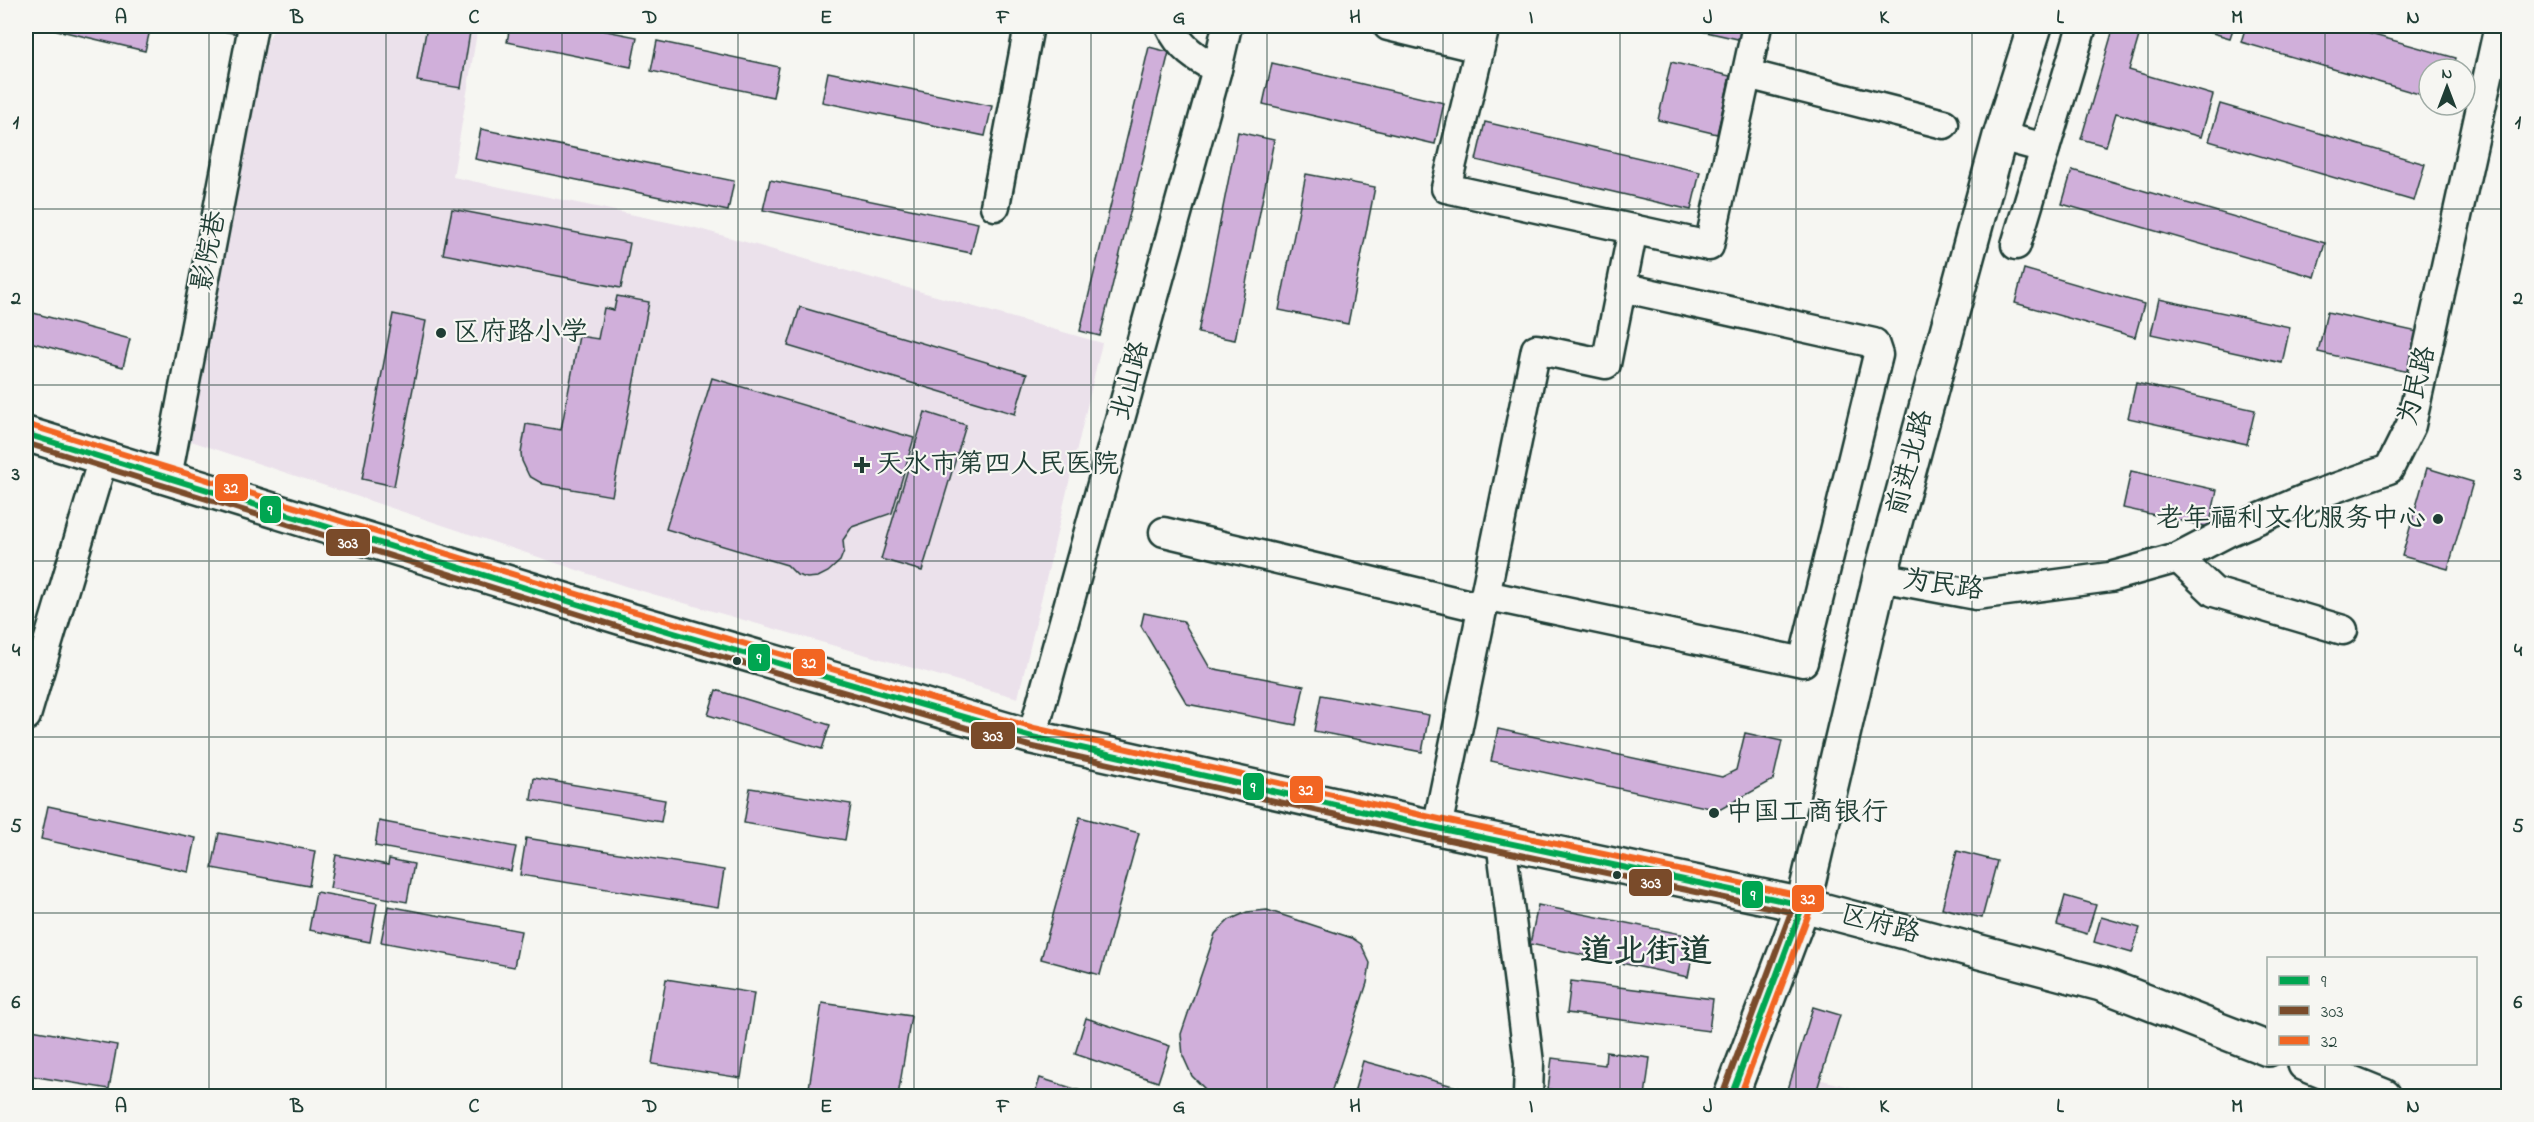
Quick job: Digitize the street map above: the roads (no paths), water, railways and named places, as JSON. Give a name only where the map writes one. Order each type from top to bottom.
[{"type":"main road","name":"前进北路","points":[[1731,1096],[1803,905],[1880,577],[2000,136],[2035,26]]},
{"type":"main road","name":"区府路","points":[[26,434],[626,619],[1032,737],[1437,828],[1803,905],[2101,984],[2267,1049]]},
{"type":"main road","points":[[2307,1065],[2384,1096]]},
{"type":"street","name":"影院巷","points":[[167,477],[253,26]]},
{"type":"street","points":[[995,206],[1029,26]]},
{"type":"street","points":[[1170,26],[1177,40],[1195,57],[1217,69]]},
{"type":"street","name":"北山路","points":[[1032,737],[1227,26]]},
{"type":"street","points":[[1388,26],[1482,37],[1446,188],[1709,246],[1757,26]]},
{"type":"street","points":[[2016,245],[2082,26]]},
{"type":"street","name":"为民路","points":[[1880,577],[1976,595],[2110,577],[2178,558],[2228,532],[2307,498],[2389,469],[2411,425],[2499,26]]},
{"type":"street","points":[[1746,74],[1944,124]]},
{"type":"street","points":[[2000,136],[2045,148]]},
{"type":"street","points":[[1437,828],[1536,349],[1605,364],[1633,229]]},
{"type":"street","points":[[1164,532],[1484,602],[1803,662],[1878,355],[1874,343],[1621,287]]},
{"type":"street","points":[[26,716],[103,458]]},
{"type":"street","points":[[2178,558],[2214,592],[2343,630]]},
{"type":"street","points":[[1501,841],[1529,1063],[1528,1096]]},
{"type":"place","name":"区府路小学","points":[[441,333]]},
{"type":"place","name":"天水市第四人民医院","points":[[862,465]]},
{"type":"place","name":"老年福利文化服务中心","points":[[2438,519]]},
{"type":"place","name":"中国工商银行","points":[[1714,813]]},
{"type":"district","name":"道北街道","points":[[1646,953]]}]
